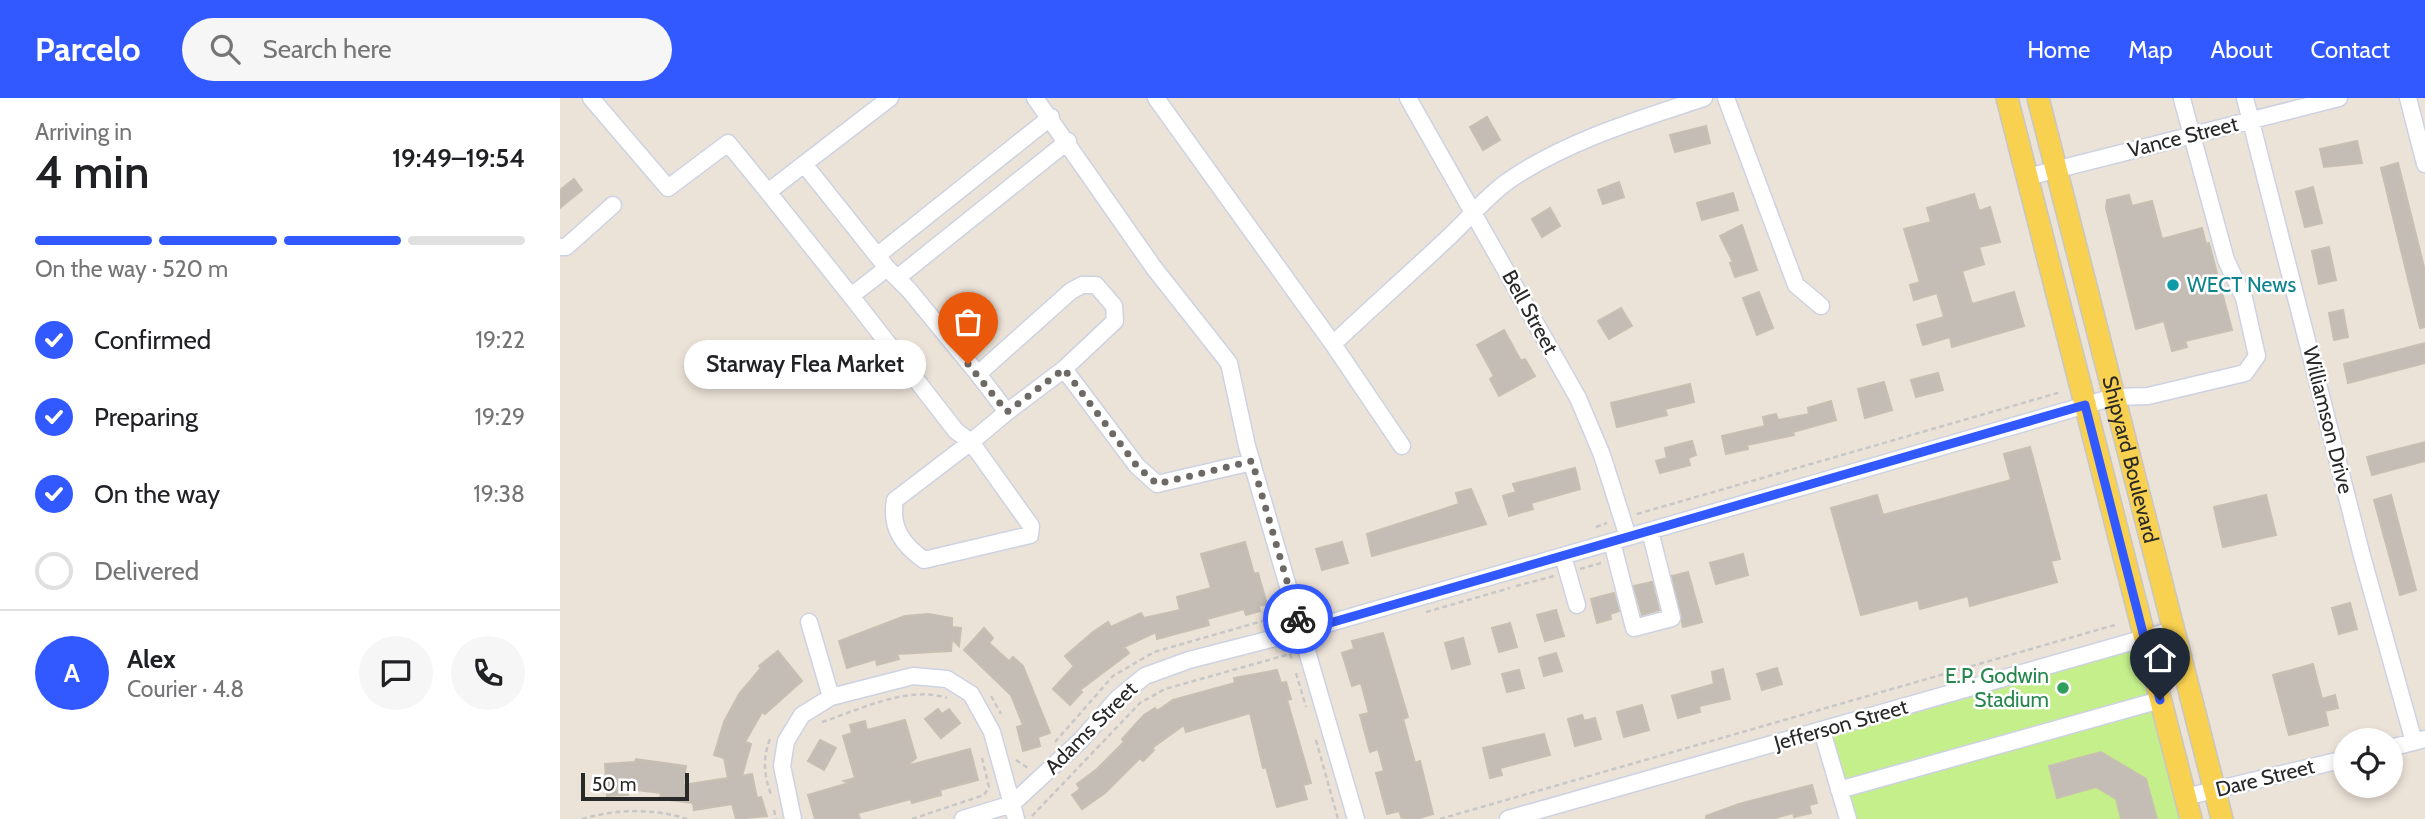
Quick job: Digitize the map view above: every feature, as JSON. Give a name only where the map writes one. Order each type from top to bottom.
[{"type":"main road","name":"Shipyard Boulevard","points":[[2007,98],[2190,819]]},
{"type":"main road","name":"Shipyard Boulevard","points":[[2038,98],[2222,819]]},
{"type":"street","points":[[591,98],[668,188],[728,143],[956,431],[971,442],[1031,526],[1030,535],[924,560],[903,544],[893,511],[895,500],[971,442],[1007,412],[1064,369],[1115,321],[1114,306],[1096,285],[1082,285],[1071,291],[978,374]]},
{"type":"street","points":[[768,192],[891,98]]},
{"type":"street","points":[[1035,98],[1068,141],[1154,268],[1229,363],[1252,461],[1356,819]]},
{"type":"street","points":[[1156,98],[1333,344],[1402,446]]},
{"type":"street","name":"Bell Street","points":[[1408,98],[1578,398],[1602,455],[1628,537]]},
{"type":"street","points":[[1333,344],[1473,211],[1510,180],[1544,159],[1588,139],[1704,98]]},
{"type":"street","points":[[1726,98],[1796,285],[1821,306]]},
{"type":"street","name":"Williamson Drive","points":[[2245,98],[2362,556],[2419,740]]},
{"type":"street","name":"Vance Street","points":[[2027,177],[2339,98]]},
{"type":"street","points":[[2408,98],[2425,164]]},
{"type":"street","points":[[2182,99],[2190,136]]},
{"type":"street","points":[[851,296],[887,267],[1051,117]]},
{"type":"street","name":"Adams Street","points":[[963,819],[1014,812],[1118,698],[1145,676],[1189,660],[1302,631],[2114,397],[2148,396],[2245,373],[2257,356],[2244,298],[2226,260],[2200,162],[2190,136]]},
{"type":"street","points":[[887,267],[1068,141]]},
{"type":"street","points":[[804,164],[1007,412]]},
{"type":"street","points":[[560,247],[566,247],[613,205]]},
{"type":"street","points":[[1064,369],[1137,466],[1157,484],[1252,461]]},
{"type":"street","points":[[1612,542],[1634,628],[1672,618],[1650,531]]},
{"type":"street","points":[[1563,556],[1577,605]]},
{"type":"street","points":[[809,622],[831,697]]},
{"type":"street","name":"Jefferson Street","points":[[1508,819],[2173,630]]},
{"type":"street","points":[[793,819],[782,766],[786,741],[802,715],[831,697],[913,676],[947,679],[971,694],[992,732],[1014,812]]},
{"type":"street","points":[[1839,790],[2160,700]]},
{"type":"street","points":[[1822,731],[1848,819]]},
{"type":"street","name":"Dare Street","points":[[2185,797],[2333,762]]},
{"type":"path","points":[[1596,527],[2061,392]]},
{"type":"path","points":[[1418,613],[1616,558]]},
{"type":"path","points":[[1052,745],[1113,676],[1154,652],[1280,616],[1276,603]]},
{"type":"path","points":[[1440,819],[2118,624]]},
{"type":"path","points":[[1031,819],[1041,805],[1055,795],[1140,703],[1165,689],[1290,654],[1309,716]]},
{"type":"path","points":[[987,690],[1002,717]]},
{"type":"path","points":[[821,722],[912,695],[934,694],[952,700]]},
{"type":"path","points":[[1316,738],[1338,819]]},
{"type":"path","points":[[912,819],[984,795],[989,787],[979,747]]},
{"type":"path","points":[[1014,758],[1022,766],[1035,766]]},
{"type":"path","points":[[582,819],[626,810],[661,811],[687,819]]},
{"type":"green space","name":"E.P. Godwin Stadium","points":[[2145,638],[2191,819],[1847,819],[1822,731]]},
{"type":"building","points":[[1487,117],[1500,140],[1483,150],[1470,127]]},
{"type":"building","points":[[1706,126],[1710,143],[1675,152],[1670,135]]},
{"type":"building","points":[[2357,141],[2362,163],[2324,167],[2320,149]]},
{"type":"building","points":[[2398,163],[2425,271],[2425,327],[2420,328],[2381,168]]},
{"type":"building","points":[[574,179],[582,190],[560,208],[560,190]]},
{"type":"building","points":[[1619,182],[1624,197],[1603,204],[1598,190]]},
{"type":"building","points":[[2313,187],[2322,223],[2305,227],[2296,192]]},
{"type":"building","points":[[1733,193],[1738,210],[1702,220],[1697,203]]},
{"type":"building","points":[[1974,194],[1979,211],[1990,207],[2000,242],[1979,247],[1984,264],[1962,271],[1972,304],[2014,292],[2024,326],[1952,347],[1950,337],[1923,345],[1917,325],[1944,317],[1937,293],[1914,300],[1910,285],[1920,282],[1904,229],[1931,222],[1927,208]]},
{"type":"building","name":"WECT News","points":[[2129,195],[2132,206],[2152,201],[2162,239],[2202,228],[2206,244],[2209,243],[2232,330],[2185,341],[2187,347],[2172,351],[2164,321],[2136,329],[2106,208],[2107,200]]},
{"type":"building","points":[[1550,208],[1560,226],[1542,237],[1532,219]]},
{"type":"building","points":[[1742,225],[1757,270],[1735,277],[1730,263],[1733,262],[1720,236]]},
{"type":"building","points":[[2329,247],[2336,280],[2319,284],[2312,251]]},
{"type":"building","points":[[1759,292],[1773,328],[1757,335],[1743,298]]},
{"type":"building","points":[[1621,308],[1632,326],[1609,339],[1598,321]]},
{"type":"building","points":[[2343,310],[2348,337],[2334,340],[2329,313]]},
{"type":"building","points":[[1504,330],[1521,361],[1525,359],[1535,376],[1499,396],[1490,379],[1494,376],[1477,345]]},
{"type":"building","points":[[2425,343],[2425,363],[2348,383],[2344,364]]},
{"type":"building","points":[[1938,373],[1943,390],[1916,397],[1911,380]]},
{"type":"building","points":[[1884,382],[1892,410],[1865,418],[1858,389]]},
{"type":"building","points":[[1690,384],[1694,402],[1665,409],[1667,415],[1617,427],[1611,403]]},
{"type":"building","points":[[1831,401],[1836,420],[1793,432],[1794,435],[1747,445],[1748,449],[1726,454],[1722,436],[1765,426],[1763,417],[1776,414],[1778,420],[1809,414],[1808,408]]},
{"type":"building","points":[[1692,441],[1696,455],[1688,458],[1690,465],[1660,473],[1656,461],[1667,458],[1665,448]]},
{"type":"building","points":[[2425,442],[2425,461],[2372,475],[2367,457]]},
{"type":"building","points":[[2030,447],[2060,559],[2051,561],[2057,582],[1970,606],[1968,596],[1920,609],[1918,600],[1861,615],[1831,508],[1877,495],[1883,515],[2011,480],[2004,454]]},
{"type":"building","points":[[1575,468],[1580,489],[1531,503],[1533,509],[1509,516],[1503,496],[1516,492],[1513,484]]},
{"type":"building","points":[[1471,489],[1486,524],[1372,556],[1367,534],[1459,504],[1456,493]]},
{"type":"building","points":[[2266,495],[2276,535],[2223,547],[2214,507]]},
{"type":"building","points":[[2391,495],[2416,590],[2400,595],[2374,500]]},
{"type":"building","points":[[1245,542],[1254,574],[1258,573],[1267,604],[1259,606],[1260,611],[1246,615],[1244,609],[1207,619],[1209,625],[1157,639],[1156,632],[1124,647],[1129,653],[1080,690],[1082,692],[1070,705],[1053,689],[1074,666],[1065,656],[1093,632],[1108,622],[1111,627],[1141,613],[1144,618],[1180,610],[1177,597],[1211,588],[1201,554]]},
{"type":"building","points":[[1342,542],[1348,563],[1322,570],[1316,549]]},
{"type":"building","points":[[1743,554],[1748,575],[1716,584],[1710,563]]},
{"type":"building","points":[[1688,572],[1702,622],[1683,627],[1672,576]]},
{"type":"building","points":[[1652,582],[1659,610],[1642,615],[1634,586]]},
{"type":"building","points":[[1614,593],[1619,611],[1610,614],[1611,619],[1597,623],[1591,599]]},
{"type":"building","points":[[2350,603],[2357,629],[2339,634],[2332,608]]},
{"type":"building","points":[[1556,610],[1564,636],[1545,641],[1537,615]]},
{"type":"building","points":[[928,614],[952,618],[952,627],[961,628],[959,646],[952,639],[951,651],[897,654],[899,659],[877,665],[876,659],[847,668],[839,641],[905,616]]},
{"type":"building","points":[[1510,623],[1517,647],[1499,652],[1492,628]]},
{"type":"building","points":[[984,628],[993,638],[989,643],[1009,661],[1013,657],[1023,666],[1050,733],[1038,737],[1040,746],[1023,751],[1017,727],[1023,725],[1011,695],[964,650]]},
{"type":"building","points":[[1383,633],[1408,717],[1403,719],[1415,763],[1420,761],[1433,814],[1416,819],[1402,819],[1399,811],[1387,814],[1376,773],[1384,771],[1378,749],[1370,752],[1360,715],[1369,713],[1361,683],[1352,686],[1342,653],[1354,649],[1352,641]]},
{"type":"building","points":[[1463,638],[1470,664],[1452,669],[1445,643]]},
{"type":"building","points":[[778,651],[802,681],[765,714],[762,712],[745,742],[751,744],[742,776],[752,774],[757,798],[761,797],[767,816],[736,819],[732,804],[694,810],[693,803],[660,799],[661,793],[628,789],[628,795],[607,796],[605,764],[635,762],[636,759],[686,766],[683,785],[728,778],[724,758],[714,755],[724,722],[739,694],[761,668],[759,666]]},
{"type":"building","points":[[1556,653],[1562,671],[1544,676],[1539,658]]},
{"type":"building","points":[[2313,664],[2322,699],[2335,695],[2338,708],[2325,711],[2328,725],[2289,735],[2273,675]]},
{"type":"building","points":[[1777,668],[1782,684],[1762,690],[1757,674]]},
{"type":"building","points":[[1723,669],[1730,699],[1699,706],[1700,712],[1678,718],[1672,696],[1714,684],[1712,672]]},
{"type":"building","points":[[1277,670],[1281,683],[1286,682],[1291,699],[1287,700],[1311,783],[1303,785],[1307,799],[1277,807],[1266,767],[1263,768],[1250,713],[1186,732],[1184,725],[1152,748],[1154,750],[1143,761],[1140,758],[1105,793],[1082,809],[1072,795],[1080,789],[1077,784],[1097,769],[1124,742],[1122,739],[1144,715],[1155,708],[1157,711],[1173,700],[1235,683],[1234,678]]},
{"type":"building","points":[[1519,670],[1524,688],[1507,692],[1502,674]]},
{"type":"building","points":[[1642,705],[1649,730],[1624,737],[1617,712]]},
{"type":"building","points":[[938,709],[942,714],[949,709],[960,723],[941,738],[925,719]]},
{"type":"building","points":[[1582,715],[1584,721],[1595,718],[1601,739],[1575,746],[1568,719]]},
{"type":"building","points":[[905,720],[916,758],[906,766],[970,749],[978,780],[940,790],[941,795],[912,803],[911,799],[858,813],[860,819],[815,819],[808,795],[849,783],[844,781],[855,778],[843,736],[852,733],[850,725],[865,721],[867,730]]},
{"type":"building","points":[[1544,734],[1550,755],[1500,768],[1502,775],[1490,778],[1483,748]]},
{"type":"building","points":[[820,740],[836,748],[824,770],[808,761]]},
{"type":"building","points":[[2101,752],[2146,779],[2157,819],[2121,819],[2116,799],[2096,787],[2057,798],[2049,766]]},
{"type":"building","points":[[1812,785],[1817,803],[1809,805],[1811,813],[1794,817],[1793,813],[1772,819],[1706,819],[1706,816],[1739,804]]},
{"type":"way so far","points":[[968,364],[1007,412],[1064,369],[1137,466],[1157,484],[1252,461],[1298,619]]},
{"type":"place","name":"WECT News","points":[[2173,285]]},
{"type":"place","name":"Starway Flea Market","points":[[968,364]]},
{"type":"place","name":"E.P. Godwin Stadium","points":[[2063,688]]},
{"type":"route","points":[[1298,619],[1302,631],[2085,405],[2160,700]]}]
